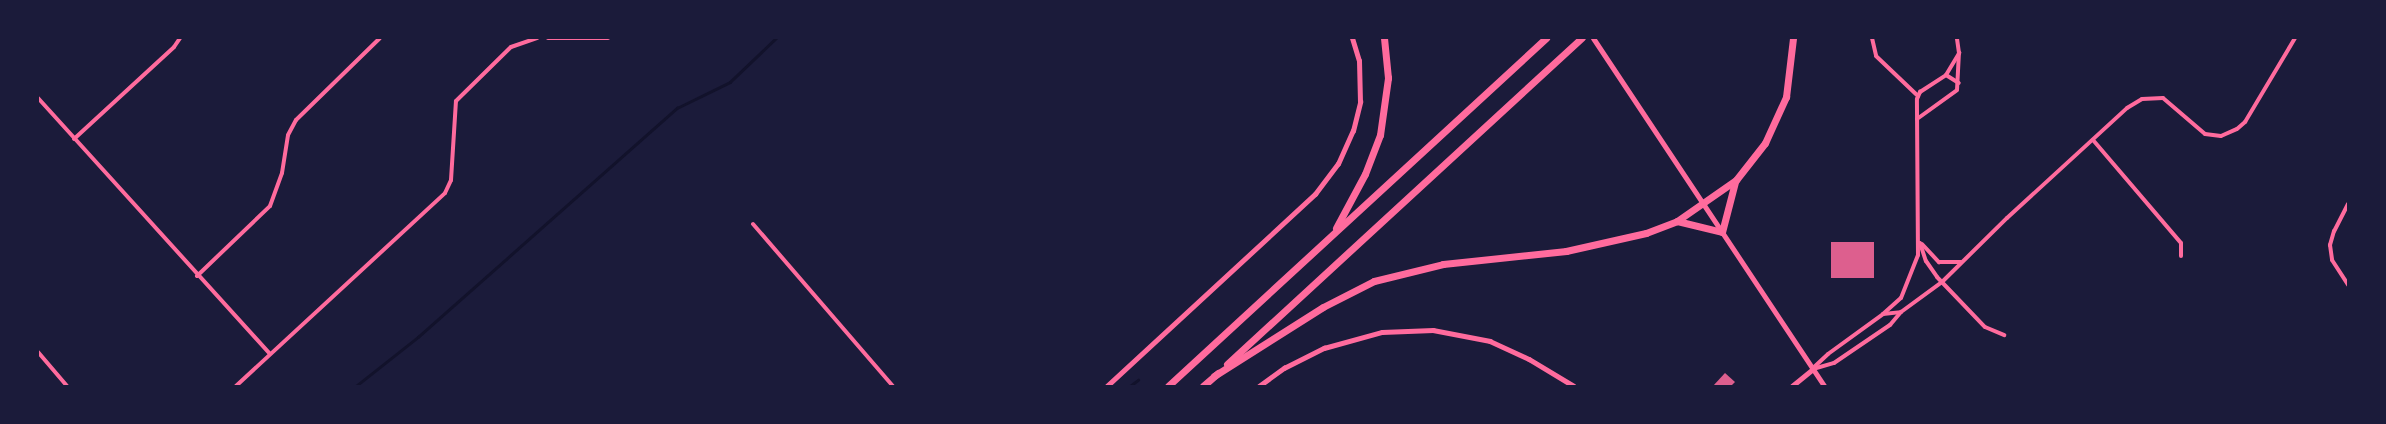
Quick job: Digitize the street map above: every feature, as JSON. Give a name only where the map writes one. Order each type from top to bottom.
[{"type":"highway","points":[[1334,233],[1365,174],[1380,135],[1388,78],[1384,38]]},
{"type":"highway","points":[[1168,386],[1546,38]]},
{"type":"highway","points":[[1203,386],[1582,38]]},
{"type":"highway","points":[[1214,376],[1323,306],[1374,280],[1443,264],[1566,252],[1646,233],[1677,221],[1736,180],[1765,143],[1781,111],[1790,79],[1793,38]]},
{"type":"highway","points":[[1677,221],[1722,232],[1736,180]]},
{"type":"main road","points":[[1594,38],[1824,386]]},
{"type":"street","points":[[74,138],[174,47],[180,38]]},
{"type":"street","points":[[197,276],[270,206],[282,173],[288,136],[296,120],[380,38]]},
{"type":"street","points":[[236,386],[445,193],[450,180],[456,101],[511,47],[537,38]]},
{"type":"street","points":[[548,38],[608,38]]},
{"type":"street","points":[[1107,386],[1315,194],[1338,164],[1353,131],[1360,102],[1359,61],[1352,38]]},
{"type":"street","points":[[1792,386],[1828,354],[1883,314],[1901,298],[1911,279],[1920,241],[1918,96],[1876,56],[1872,38]]},
{"type":"street","points":[[1917,119],[1953,94],[1959,83],[1957,38]]},
{"type":"street","points":[[1812,370],[1834,363],[1890,325],[1901,312],[1942,282],[1961,262],[2132,104],[2152,96],[2168,101],[2199,132],[2211,136],[2230,133],[2245,122],[2295,38]]},
{"type":"street","points":[[1918,96],[1946,76],[1959,54]]},
{"type":"street","points":[[1946,76],[1959,83]]},
{"type":"street","points":[[38,98],[197,276],[270,354]]},
{"type":"street","points":[[2093,140],[2181,243],[2180,256]]},
{"type":"street","points":[[2348,204],[2334,231],[2330,245],[2332,260],[2348,285]]},
{"type":"street","points":[[753,224],[893,386]]},
{"type":"street","points":[[1920,241],[1934,259],[1947,264],[1961,262]]},
{"type":"street","points":[[1920,241],[1926,261],[1942,282],[1985,327],[2004,335]]},
{"type":"street","points":[[1883,314],[1901,312]]},
{"type":"street","points":[[1259,386],[1284,368],[1324,348],[1382,332],[1434,330],[1490,341],[1529,359],[1574,386]]},
{"type":"street","points":[[38,352],[66,386]]},
{"type":"building","points":[[1831,242],[1874,242],[1874,278],[1831,278]]},
{"type":"building","points":[[1725,373],[1735,382],[1731,386],[1713,386]]},
{"type":"waterway","points":[[356,386],[418,337],[677,108],[730,82],[776,38]]},
{"type":"waterway","points":[[1130,386],[1138,380]]}]
